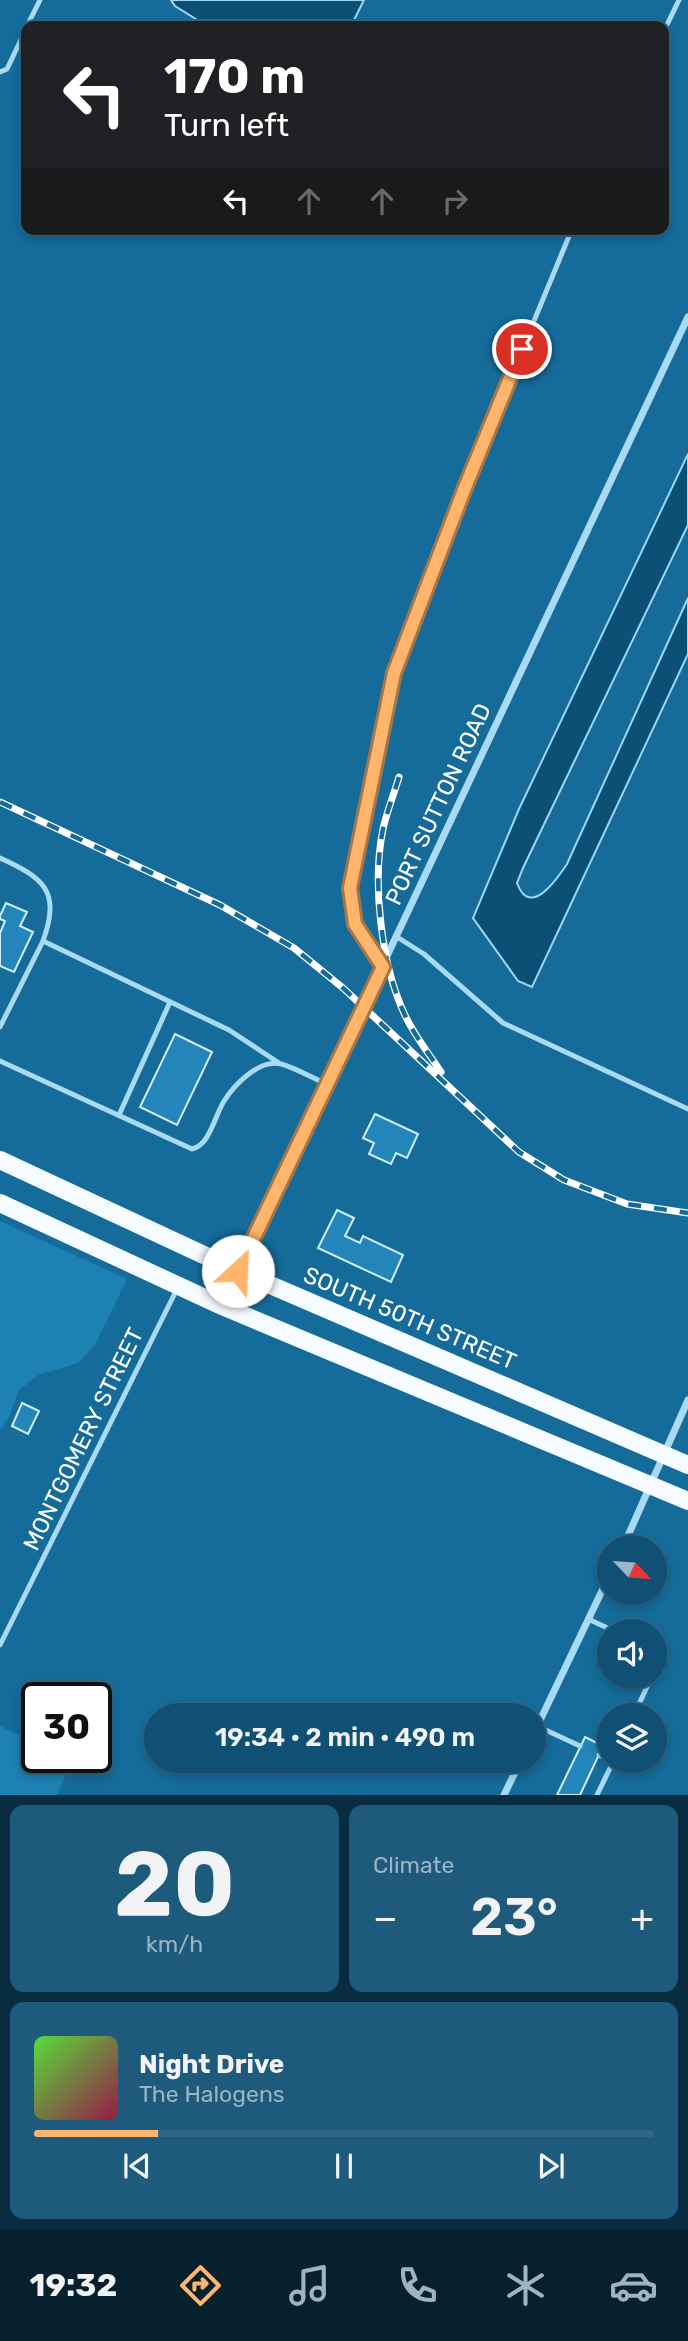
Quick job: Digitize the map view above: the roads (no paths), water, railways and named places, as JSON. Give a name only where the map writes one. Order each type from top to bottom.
[{"type":"main road","name":"SOUTH 50TH STREET","points":[[0,1160],[238,1271],[688,1465]]},
{"type":"main road","points":[[0,1203],[222,1306],[688,1501]]},
{"type":"street","name":"PORT SUTTON ROAD","points":[[222,1306],[688,317]]},
{"type":"street","points":[[629,1535],[688,1401]]},
{"type":"street","points":[[546,1707],[597,1601]]},
{"type":"street","points":[[504,1795],[515,1773]]},
{"type":"lane","points":[[30,21],[40,0]]},
{"type":"lane","points":[[669,21],[679,0]]},
{"type":"lane","points":[[0,72],[7,69],[21,40]]},
{"type":"lane","points":[[383,967],[355,924],[350,888],[394,673],[464,490],[570,235]]},
{"type":"lane","points":[[0,858],[27,871],[45,889],[51,911],[51,920],[43,941],[0,1027]]},
{"type":"lane","points":[[397,937],[424,954],[503,1023],[688,1109]]},
{"type":"lane","points":[[43,941],[229,1030],[279,1063],[327,1084]]},
{"type":"lane","points":[[118,1115],[170,1002]]},
{"type":"lane","points":[[0,1061],[187,1147],[196,1148],[203,1142],[224,1100],[242,1080],[260,1067],[279,1063]]},
{"type":"lane","name":"MONTGOMERY STREET","points":[[0,1645],[179,1287]]},
{"type":"lane","points":[[588,1619],[597,1623]]},
{"type":"lane","points":[[546,1734],[580,1746]]},
{"type":"lane","points":[[597,1795],[606,1773]]},
{"type":"railway","points":[[399,777],[385,822],[380,850],[378,873],[384,947],[389,971],[404,1013],[441,1072]]},
{"type":"railway","points":[[0,802],[220,905],[294,948],[343,988],[519,1152],[564,1180],[627,1204],[688,1213]]}]
